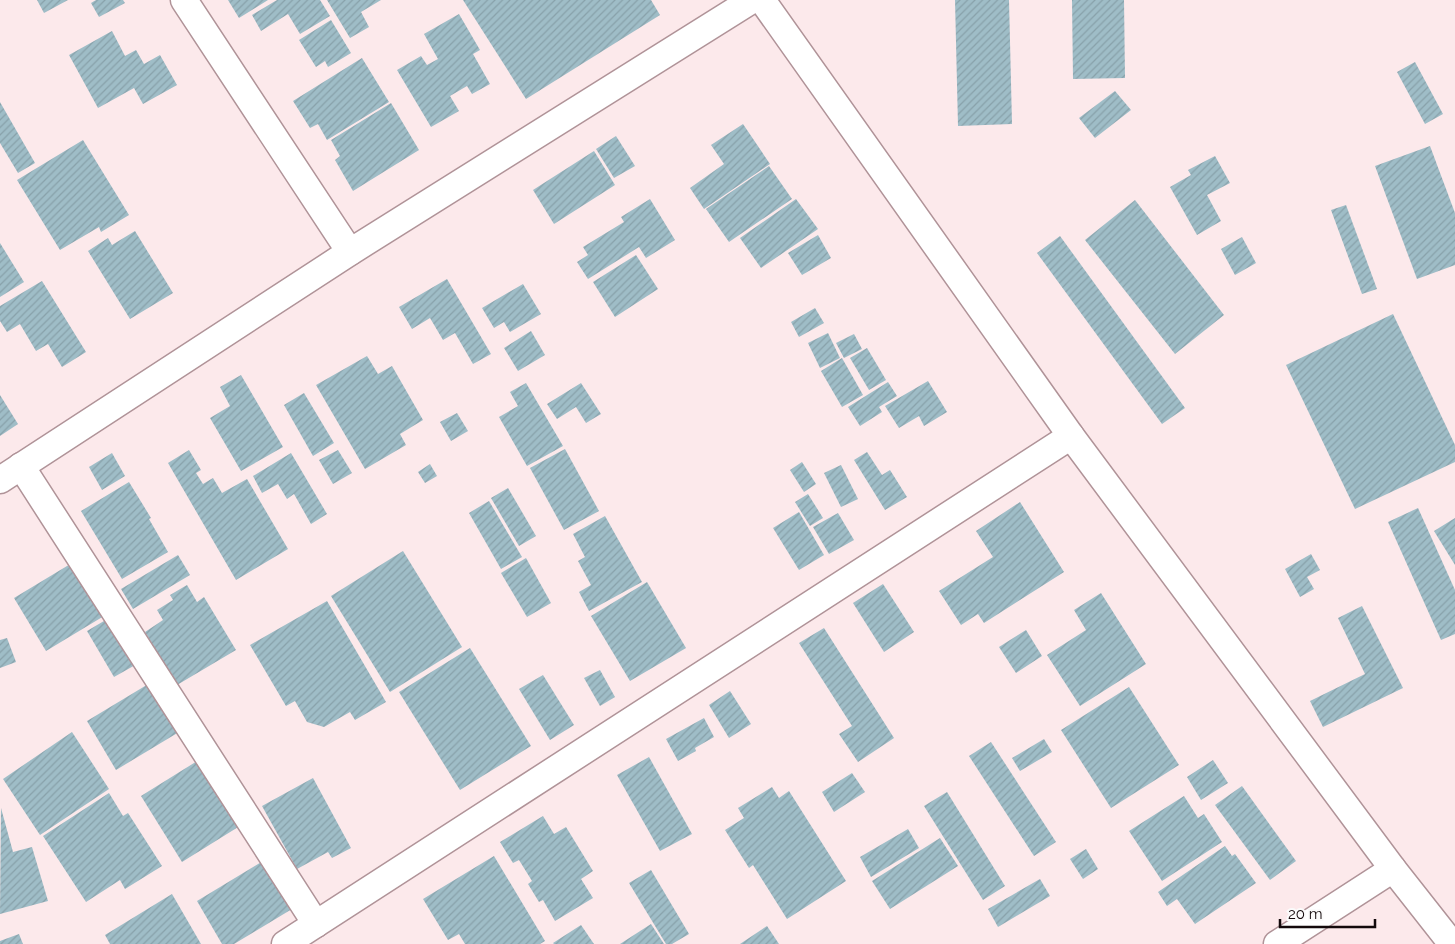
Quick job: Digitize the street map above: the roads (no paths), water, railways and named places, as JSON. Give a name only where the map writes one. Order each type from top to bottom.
[{"type":"street","points":[[184,0],[350,252]]},
{"type":"street","points":[[316,924],[11,473],[350,252],[752,0]]},
{"type":"street","points":[[762,0],[1071,436],[1393,869],[1452,944]]},
{"type":"street","points":[[285,944],[1071,436]]},
{"type":"street","points":[[1278,944],[1393,869]]}]
